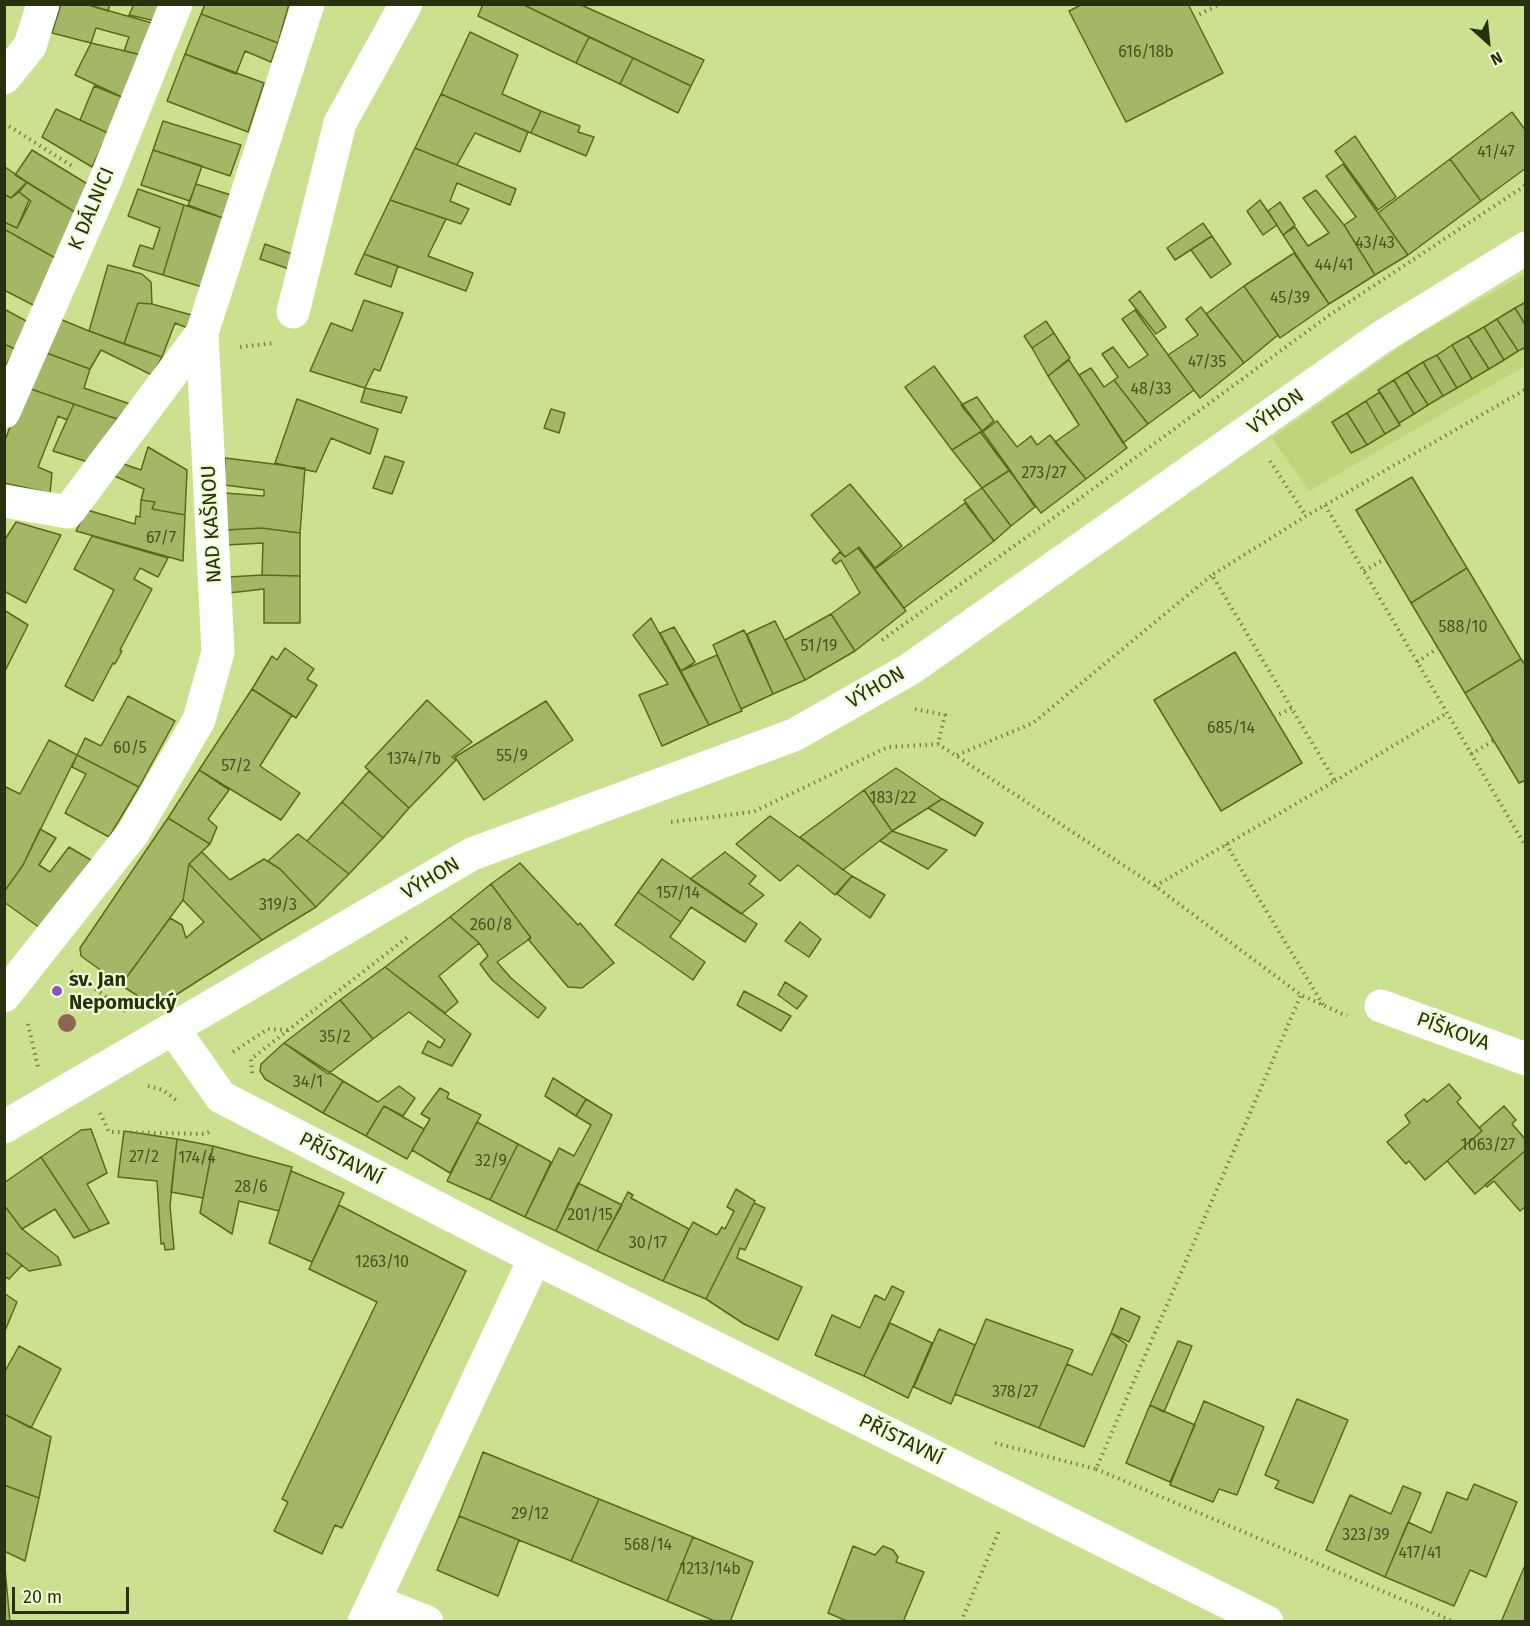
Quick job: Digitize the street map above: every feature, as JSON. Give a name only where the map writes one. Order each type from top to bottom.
[{"type":"street","points":[[4,78],[30,46],[43,4]]},
{"type":"street","name":"K DÁLNICI","points":[[4,412],[103,186],[176,4]]},
{"type":"street","name":"NAD KAŠNOU","points":[[10,999],[42,949],[133,833],[199,720],[218,652],[202,342],[308,4]]},
{"type":"street","points":[[292,312],[340,123],[406,4]]},
{"type":"street","name":"VÝHON","points":[[4,1128],[472,854],[803,730],[910,669],[1380,338],[1526,248]]},
{"type":"street","points":[[4,501],[68,512],[202,342]]},
{"type":"street","name":"PÍŠKOVA","points":[[1381,1006],[1526,1059]]},
{"type":"street","name":"PŘÍSTAVNÍ","points":[[174,1030],[221,1097],[535,1258],[1267,1622]]},
{"type":"street","points":[[427,1622],[369,1611],[535,1258]]},
{"type":"path","points":[[1194,17],[1220,4]]},
{"type":"path","points":[[4,123],[103,186]]},
{"type":"path","points":[[872,646],[1045,524],[1328,316],[1526,185]]},
{"type":"path","points":[[202,342],[281,343],[292,312]]},
{"type":"path","points":[[957,755],[1034,723],[1212,575],[1306,516],[1526,389]]},
{"type":"path","points":[[1250,431],[1306,516]]},
{"type":"path","points":[[1325,506],[1525,846]]},
{"type":"path","points":[[1364,571],[1384,559]]},
{"type":"path","points":[[1212,575],[1335,781]]},
{"type":"path","points":[[1417,662],[1438,648]]},
{"type":"path","points":[[1274,717],[1292,708]]},
{"type":"path","points":[[1155,886],[1447,713]]},
{"type":"path","points":[[1471,754],[1493,741]]},
{"type":"path","points":[[666,822],[753,812],[888,747],[938,744],[1155,886],[1301,995],[1348,1017]]},
{"type":"path","points":[[1226,844],[1326,1008]]},
{"type":"path","points":[[257,1079],[253,1074],[251,1059],[412,934]]},
{"type":"path","points":[[42,949],[135,1019]]},
{"type":"path","points":[[1096,1469],[1301,995]]},
{"type":"path","points":[[10,999],[38,1069],[53,1099]]},
{"type":"path","points":[[232,1053],[268,1029],[289,1030]]},
{"type":"path","points":[[98,1108],[109,1132],[205,1134],[216,1128]]},
{"type":"path","points":[[970,1474],[986,1441],[1096,1469],[1455,1622]]},
{"type":"path","points":[[962,1622],[1001,1525]]},
{"type":"shaded area","points":[[1525,274],[1525,366],[1309,491],[1272,438],[1414,337]]},
{"type":"building","points":[[61,4],[85,4],[159,25],[146,56],[124,51],[129,37],[96,28],[91,43],[52,33]]},
{"type":"building","points":[[85,4],[110,4],[108,11]]},
{"type":"building","points":[[134,4],[167,4],[160,22],[129,15]]},
{"type":"building","points":[[205,4],[289,4],[278,43],[201,14]]},
{"type":"building","points":[[483,4],[522,4],[589,37],[576,63],[478,16]]},
{"type":"building","points":[[522,4],[579,4],[704,60],[691,86]]},
{"type":"building","points":[[1083,4],[1188,4],[1223,73],[1126,122],[1069,11]]},
{"type":"building","points":[[201,14],[278,43],[271,62],[245,51],[236,74],[185,54]]},
{"type":"building","points":[[470,32],[518,55],[502,94],[541,111],[531,133],[441,94]]},
{"type":"building","points":[[589,37],[633,58],[620,84],[576,63]]},
{"type":"building","points":[[91,43],[142,55],[124,98],[75,75]]},
{"type":"building","points":[[185,54],[264,83],[248,132],[167,101]]},
{"type":"building","points":[[633,58],[691,86],[678,113],[620,84]]},
{"type":"building","points":[[94,86],[124,98],[108,133],[80,120]]},
{"type":"building","points":[[441,94],[528,132],[520,152],[475,133],[457,165],[415,148]]},
{"type":"building","points":[[56,109],[108,133],[92,167],[42,137]]},
{"type":"building","points":[[541,111],[580,126],[578,132],[594,137],[586,156],[531,133]]},
{"type":"building","points":[[1512,112],[1526,131],[1526,168],[1481,201],[1450,159]]},
{"type":"building","points":[[163,121],[241,145],[230,176],[153,150]]},
{"type":"building","points":[[1355,136],[1396,197],[1378,210],[1335,151]]},
{"type":"building","points":[[415,148],[516,189],[510,205],[457,183],[450,201],[469,209],[461,224],[390,200]]},
{"type":"building","points":[[32,150],[89,185],[78,214],[15,175]]},
{"type":"building","points":[[153,150],[202,166],[190,201],[141,185]]},
{"type":"building","points":[[1450,159],[1481,201],[1408,255],[1378,213]]},
{"type":"building","points":[[1343,164],[1408,255],[1375,275],[1344,225],[1356,217],[1326,176]]},
{"type":"building","points":[[5,167],[27,182],[11,198],[4,194]]},
{"type":"building","points":[[27,182],[78,214],[57,259],[4,229],[4,222],[17,228],[31,201],[19,192]]},
{"type":"building","points":[[196,184],[231,195],[223,218],[188,205]]},
{"type":"building","points":[[138,189],[184,205],[163,275],[133,266],[140,245],[153,249],[160,228],[128,216]]},
{"type":"building","points":[[1316,190],[1344,225],[1375,275],[1329,304],[1283,235],[1295,227],[1308,246],[1329,233],[1303,198]]},
{"type":"building","points":[[19,192],[29,200],[17,228],[4,222],[4,194],[11,198]]},
{"type":"building","points":[[390,200],[446,219],[428,256],[473,273],[466,291],[364,254]]},
{"type":"building","points":[[1260,200],[1277,225],[1263,235],[1247,211]]},
{"type":"building","points":[[1280,202],[1295,225],[1283,235],[1268,211]]},
{"type":"building","points":[[184,205],[223,218],[202,287],[163,275]]},
{"type":"building","points":[[1203,223],[1212,236],[1175,260],[1167,248]]},
{"type":"building","points":[[4,229],[57,259],[37,307],[4,290]]},
{"type":"building","points":[[1212,236],[1231,264],[1211,278],[1191,250]]},
{"type":"building","points":[[265,244],[309,260],[304,274],[260,259]]},
{"type":"building","points":[[1294,253],[1329,304],[1280,338],[1244,286]]},
{"type":"building","points":[[364,254],[398,266],[391,287],[355,274]]},
{"type":"building","points":[[108,265],[142,274],[151,282],[152,304],[138,303],[124,344],[89,331]]},
{"type":"building","points":[[1244,286],[1278,335],[1244,363],[1206,314]]},
{"type":"building","points":[[1140,291],[1166,327],[1156,334],[1129,300]]},
{"type":"building","points":[[364,300],[403,313],[380,371],[374,369],[365,388],[310,371],[331,323],[352,331]]},
{"type":"building","points":[[1526,302],[1526,326],[1515,308]]},
{"type":"building","points":[[138,303],[152,304],[195,316],[190,329],[175,323],[162,357],[124,344]]},
{"type":"building","points":[[1201,307],[1244,363],[1200,398],[1168,355],[1198,335],[1186,319]]},
{"type":"building","points":[[1515,308],[1526,326],[1526,347],[1518,351],[1497,319]]},
{"type":"building","points":[[4,309],[28,322],[15,349],[4,344]]},
{"type":"building","points":[[1135,310],[1194,390],[1148,424],[1114,380],[1118,377],[1102,354],[1113,347],[1129,368],[1148,355],[1122,319]]},
{"type":"building","points":[[55,317],[162,357],[152,375],[101,350],[90,369],[41,351]]},
{"type":"building","points":[[1497,319],[1518,351],[1504,360],[1484,327]]},
{"type":"building","points":[[1046,321],[1054,333],[1032,348],[1024,336]]},
{"type":"building","points":[[1484,327],[1504,360],[1489,369],[1468,336]]},
{"type":"building","points":[[1054,333],[1070,358],[1048,376],[1032,348]]},
{"type":"building","points":[[1468,336],[1489,369],[1472,379],[1452,345]]},
{"type":"building","points":[[4,344],[15,349],[4,369]]},
{"type":"building","points":[[1452,345],[1472,379],[1457,388],[1437,355]]},
{"type":"building","points":[[41,351],[90,369],[84,388],[130,404],[117,419],[25,387]]},
{"type":"building","points":[[1437,355],[1457,388],[1443,396],[1423,362]]},
{"type":"building","points":[[1069,360],[1127,448],[1086,479],[1055,442],[1079,425],[1048,376]]},
{"type":"building","points":[[1423,362],[1443,396],[1428,405],[1407,372]]},
{"type":"building","points":[[934,366],[982,431],[952,450],[905,387]]},
{"type":"building","points":[[1091,368],[1104,387],[1114,380],[1148,424],[1123,443],[1079,375]]},
{"type":"building","points":[[1407,372],[1428,405],[1414,414],[1394,380]]},
{"type":"building","points":[[1394,380],[1414,414],[1399,423],[1378,390]]},
{"type":"building","points":[[25,387],[74,404],[67,420],[58,416],[38,467],[52,473],[50,493],[4,483],[4,443]]},
{"type":"building","points":[[365,388],[407,397],[401,413],[361,402]]},
{"type":"building","points":[[1380,392],[1400,425],[1385,434],[1366,401]]},
{"type":"building","points":[[977,397],[994,421],[982,431],[961,405]]},
{"type":"building","points":[[297,399],[378,429],[370,454],[331,438],[316,472],[275,463]]},
{"type":"building","points":[[1366,401],[1385,434],[1367,445],[1347,413]]},
{"type":"building","points":[[74,404],[117,419],[88,462],[53,451]]},
{"type":"building","points":[[551,409],[565,413],[559,433],[544,428]]},
{"type":"building","points":[[1347,413],[1367,445],[1351,453],[1332,422]]},
{"type":"building","points":[[997,421],[1017,447],[1031,436],[1037,445],[1050,435],[1086,479],[1041,513],[981,433]]},
{"type":"building","points":[[982,431],[1010,470],[982,488],[952,450]]},
{"type":"building","points":[[148,447],[187,470],[185,515],[152,509],[155,502],[141,500],[144,489],[110,474],[118,462],[141,470]]},
{"type":"building","points":[[385,456],[404,462],[392,494],[373,488]]},
{"type":"building","points":[[225,458],[305,468],[300,533],[262,528],[226,530],[225,493],[264,496],[264,490],[224,485]]},
{"type":"building","points":[[1010,470],[1035,507],[1011,526],[982,488]]},
{"type":"building","points":[[1412,477],[1467,568],[1411,603],[1356,510]]},
{"type":"building","points":[[850,484],[902,546],[875,568],[859,547],[845,557],[811,515]]},
{"type":"building","points":[[982,488],[1011,526],[994,541],[964,500]]},
{"type":"building","points":[[141,500],[155,502],[152,509],[185,515],[183,561],[76,531],[87,510],[135,524],[136,516],[140,517]]},
{"type":"building","points":[[965,503],[994,541],[904,608],[875,569]]},
{"type":"building","points":[[16,522],[61,535],[26,603],[4,591],[4,541]]},
{"type":"building","points":[[262,528],[300,533],[300,576],[262,575],[263,543],[227,545],[226,530]]},
{"type":"building","points":[[92,536],[168,558],[158,577],[140,568],[134,579],[152,589],[120,650],[122,651],[93,701],[65,686],[114,590],[74,569]]},
{"type":"building","points":[[858,548],[906,611],[855,651],[831,614],[860,593],[841,560],[836,564],[832,560],[840,552],[845,557]]},
{"type":"building","points":[[1467,568],[1521,659],[1465,693],[1411,603]]},
{"type":"building","points":[[300,576],[300,623],[264,623],[264,589],[229,593],[228,577]]},
{"type":"building","points":[[4,610],[28,625],[4,673]]},
{"type":"building","points":[[831,614],[855,651],[805,680],[785,640]]},
{"type":"building","points":[[651,618],[709,725],[662,746],[639,695],[668,684],[633,635]]},
{"type":"building","points":[[775,621],[805,680],[773,694],[747,634]]},
{"type":"building","points":[[674,627],[695,662],[681,671],[660,633]]},
{"type":"building","points":[[744,630],[773,694],[741,709],[713,645]]},
{"type":"building","points":[[285,648],[314,669],[307,679],[317,685],[296,718],[252,689],[272,656],[277,660]]},
{"type":"building","points":[[1235,652],[1302,763],[1221,811],[1154,700]]},
{"type":"building","points":[[717,655],[742,711],[709,725],[681,671]]},
{"type":"building","points":[[1521,659],[1526,666],[1526,780],[1519,783],[1465,693]]},
{"type":"building","points":[[252,689],[292,715],[260,766],[300,793],[281,820],[199,770]]},
{"type":"building","points":[[128,696],[175,721],[139,787],[77,755],[85,738],[101,746]]},
{"type":"building","points":[[427,700],[472,742],[452,757],[456,760],[409,808],[365,767]]},
{"type":"building","points":[[546,701],[573,740],[484,800],[455,757]]},
{"type":"building","points":[[49,740],[77,755],[23,865],[4,892],[4,786],[20,794]]},
{"type":"building","points":[[77,755],[139,787],[109,837],[65,813],[86,774],[72,767]]},
{"type":"building","points":[[896,768],[942,799],[892,831],[864,790]]},
{"type":"building","points":[[199,770],[229,790],[208,819],[217,827],[210,844],[168,818]]},
{"type":"building","points":[[369,771],[409,808],[383,838],[342,802]]},
{"type":"building","points":[[864,790],[892,831],[843,870],[800,837]]},
{"type":"building","points":[[942,799],[983,823],[975,836],[928,808]]},
{"type":"building","points":[[342,802],[383,838],[349,874],[307,841]]},
{"type":"building","points":[[770,816],[852,876],[835,895],[798,865],[780,881],[736,844]]},
{"type":"building","points":[[168,818],[210,844],[189,864],[183,900],[121,985],[81,956],[80,948]]},
{"type":"building","points":[[40,829],[56,838],[39,865],[50,872],[69,847],[91,860],[40,928],[4,902],[4,892],[23,865]]},
{"type":"building","points":[[892,831],[947,850],[928,869],[880,841]]},
{"type":"building","points":[[298,834],[349,874],[316,907],[280,869],[268,861]]},
{"type":"building","points":[[202,852],[230,880],[264,859],[280,869],[316,907],[262,940],[189,864]]},
{"type":"building","points":[[725,852],[756,876],[749,884],[764,895],[741,914],[690,879]]},
{"type":"building","points":[[662,859],[757,924],[745,942],[691,907],[681,922],[638,892]]},
{"type":"building","points":[[520,863],[578,925],[580,923],[614,963],[582,988],[568,987],[528,939],[531,938],[491,884]]},
{"type":"building","points":[[189,864],[262,940],[157,1007],[145,1005],[144,1000],[121,985],[170,918],[182,925],[186,938],[204,922],[183,900]]},
{"type":"building","points":[[852,876],[885,895],[870,918],[837,894]]},
{"type":"building","points":[[491,884],[531,938],[497,962],[511,978],[546,1008],[538,1018],[492,980],[480,964],[488,956],[479,943],[450,917]]},
{"type":"building","points":[[638,892],[681,922],[670,937],[705,962],[693,980],[615,925]]},
{"type":"building","points":[[450,917],[479,943],[439,976],[458,1002],[445,1013],[385,967]]},
{"type":"building","points":[[800,922],[821,939],[809,957],[785,941]]},
{"type":"building","points":[[385,967],[471,1034],[452,1066],[422,1053],[428,1041],[440,1048],[445,1040],[409,1012],[373,1039],[340,1000]]},
{"type":"building","points":[[785,982],[807,996],[797,1009],[778,995]]},
{"type":"building","points":[[744,991],[791,1016],[781,1031],[737,1005]]},
{"type":"building","points":[[340,1000],[373,1039],[328,1074],[284,1043]]},
{"type":"building","points":[[284,1043],[343,1081],[323,1113],[265,1079],[260,1071],[261,1064]]},
{"type":"building","points":[[553,1078],[586,1099],[576,1116],[545,1096]]},
{"type":"building","points":[[343,1081],[378,1102],[399,1086],[415,1098],[403,1116],[384,1106],[366,1136],[323,1113]]},
{"type":"building","points":[[1449,1084],[1461,1098],[1457,1102],[1482,1131],[1425,1180],[1409,1161],[1406,1164],[1387,1142],[1410,1123],[1405,1115],[1424,1099],[1427,1102]]},
{"type":"building","points":[[440,1088],[449,1093],[447,1098],[481,1115],[450,1173],[412,1150],[430,1119],[421,1114]]},
{"type":"building","points":[[586,1099],[612,1115],[556,1231],[525,1217],[559,1148],[574,1156],[591,1125],[576,1116]]},
{"type":"building","points":[[384,1106],[424,1129],[407,1159],[366,1136]]},
{"type":"building","points":[[1504,1106],[1516,1120],[1512,1124],[1526,1140],[1526,1150],[1475,1194],[1447,1161],[1482,1131],[1479,1128]]},
{"type":"building","points":[[477,1122],[518,1144],[490,1200],[447,1181]]},
{"type":"building","points":[[91,1129],[107,1173],[87,1184],[109,1223],[90,1231],[41,1157],[81,1130]]},
{"type":"building","points":[[124,1131],[177,1139],[170,1206],[174,1249],[165,1250],[164,1243],[161,1244],[157,1181],[118,1177]]},
{"type":"building","points":[[177,1139],[213,1146],[203,1198],[171,1192]]},
{"type":"building","points":[[518,1144],[551,1162],[525,1217],[490,1200]]},
{"type":"building","points":[[213,1146],[292,1167],[279,1211],[239,1201],[232,1234],[200,1213]]},
{"type":"building","points":[[1526,1150],[1526,1206],[1520,1211],[1494,1181],[1487,1187],[1485,1185]]},
{"type":"building","points":[[41,1157],[90,1231],[74,1238],[55,1209],[22,1229],[4,1205],[4,1183]]},
{"type":"building","points":[[291,1171],[344,1193],[312,1262],[269,1243]]},
{"type":"building","points":[[578,1183],[622,1205],[597,1251],[556,1231]]},
{"type":"building","points":[[736,1189],[755,1201],[706,1299],[663,1281],[693,1222],[717,1235],[722,1227],[725,1229],[734,1211],[727,1207]]},
{"type":"building","points":[[628,1192],[633,1195],[631,1198],[689,1229],[663,1281],[597,1251]]},
{"type":"building","points":[[754,1203],[765,1208],[745,1250],[740,1248],[737,1258],[802,1287],[778,1340],[744,1324],[706,1299]]},
{"type":"building","points":[[4,1205],[22,1229],[58,1257],[61,1265],[29,1271],[4,1251]]},
{"type":"building","points":[[339,1205],[466,1271],[342,1528],[335,1525],[322,1554],[274,1531],[288,1502],[282,1499],[377,1302],[309,1269]]},
{"type":"building","points":[[4,1251],[22,1265],[9,1279],[4,1276]]},
{"type":"building","points":[[892,1286],[904,1292],[864,1376],[815,1355],[832,1315],[860,1328],[875,1295],[885,1300]]},
{"type":"building","points":[[4,1293],[17,1302],[4,1333]]},
{"type":"building","points":[[1121,1308],[1140,1317],[1129,1342],[1111,1333]]},
{"type":"building","points":[[986,1319],[1073,1350],[1039,1428],[955,1394]]},
{"type":"building","points":[[890,1323],[932,1343],[908,1398],[864,1376]]},
{"type":"building","points":[[939,1329],[975,1345],[951,1404],[914,1387]]},
{"type":"building","points":[[1111,1333],[1127,1345],[1084,1447],[1039,1428],[1067,1364],[1092,1375]]},
{"type":"building","points":[[1178,1341],[1192,1346],[1164,1412],[1150,1405]]},
{"type":"building","points":[[19,1346],[61,1369],[31,1428],[4,1414],[4,1373]]},
{"type":"building","points":[[1297,1399],[1348,1420],[1313,1503],[1275,1488],[1279,1481],[1265,1475]]},
{"type":"building","points":[[1204,1401],[1264,1427],[1237,1495],[1219,1489],[1213,1502],[1170,1485]]},
{"type":"building","points":[[1150,1405],[1195,1425],[1170,1482],[1126,1463]]},
{"type":"building","points":[[4,1414],[51,1437],[39,1498],[4,1485]]},
{"type":"building","points":[[483,1452],[599,1499],[571,1561],[459,1516]]},
{"type":"building","points":[[1474,1484],[1517,1502],[1486,1577],[1470,1570],[1454,1606],[1385,1577],[1408,1522],[1431,1533],[1447,1492],[1467,1500]]},
{"type":"building","points":[[4,1485],[39,1498],[25,1561],[4,1551]]},
{"type":"building","points":[[1403,1486],[1421,1493],[1385,1577],[1326,1550],[1350,1495],[1391,1514]]},
{"type":"building","points":[[599,1499],[693,1537],[667,1601],[571,1561]]},
{"type":"building","points":[[459,1516],[519,1540],[498,1596],[437,1570]]},
{"type":"building","points":[[693,1537],[753,1562],[730,1622],[717,1622],[667,1601]]},
{"type":"building","points":[[853,1546],[875,1555],[883,1546],[893,1550],[898,1557],[896,1562],[924,1572],[903,1622],[849,1622],[828,1613]]},
{"type":"building","points":[[4,1558],[10,1622],[4,1622]]},
{"type":"building","points":[[1526,1563],[1526,1622],[1501,1622]]},
{"type":"place","name":"sv. Jan Nepomucký","points":[[57,991]]}]
